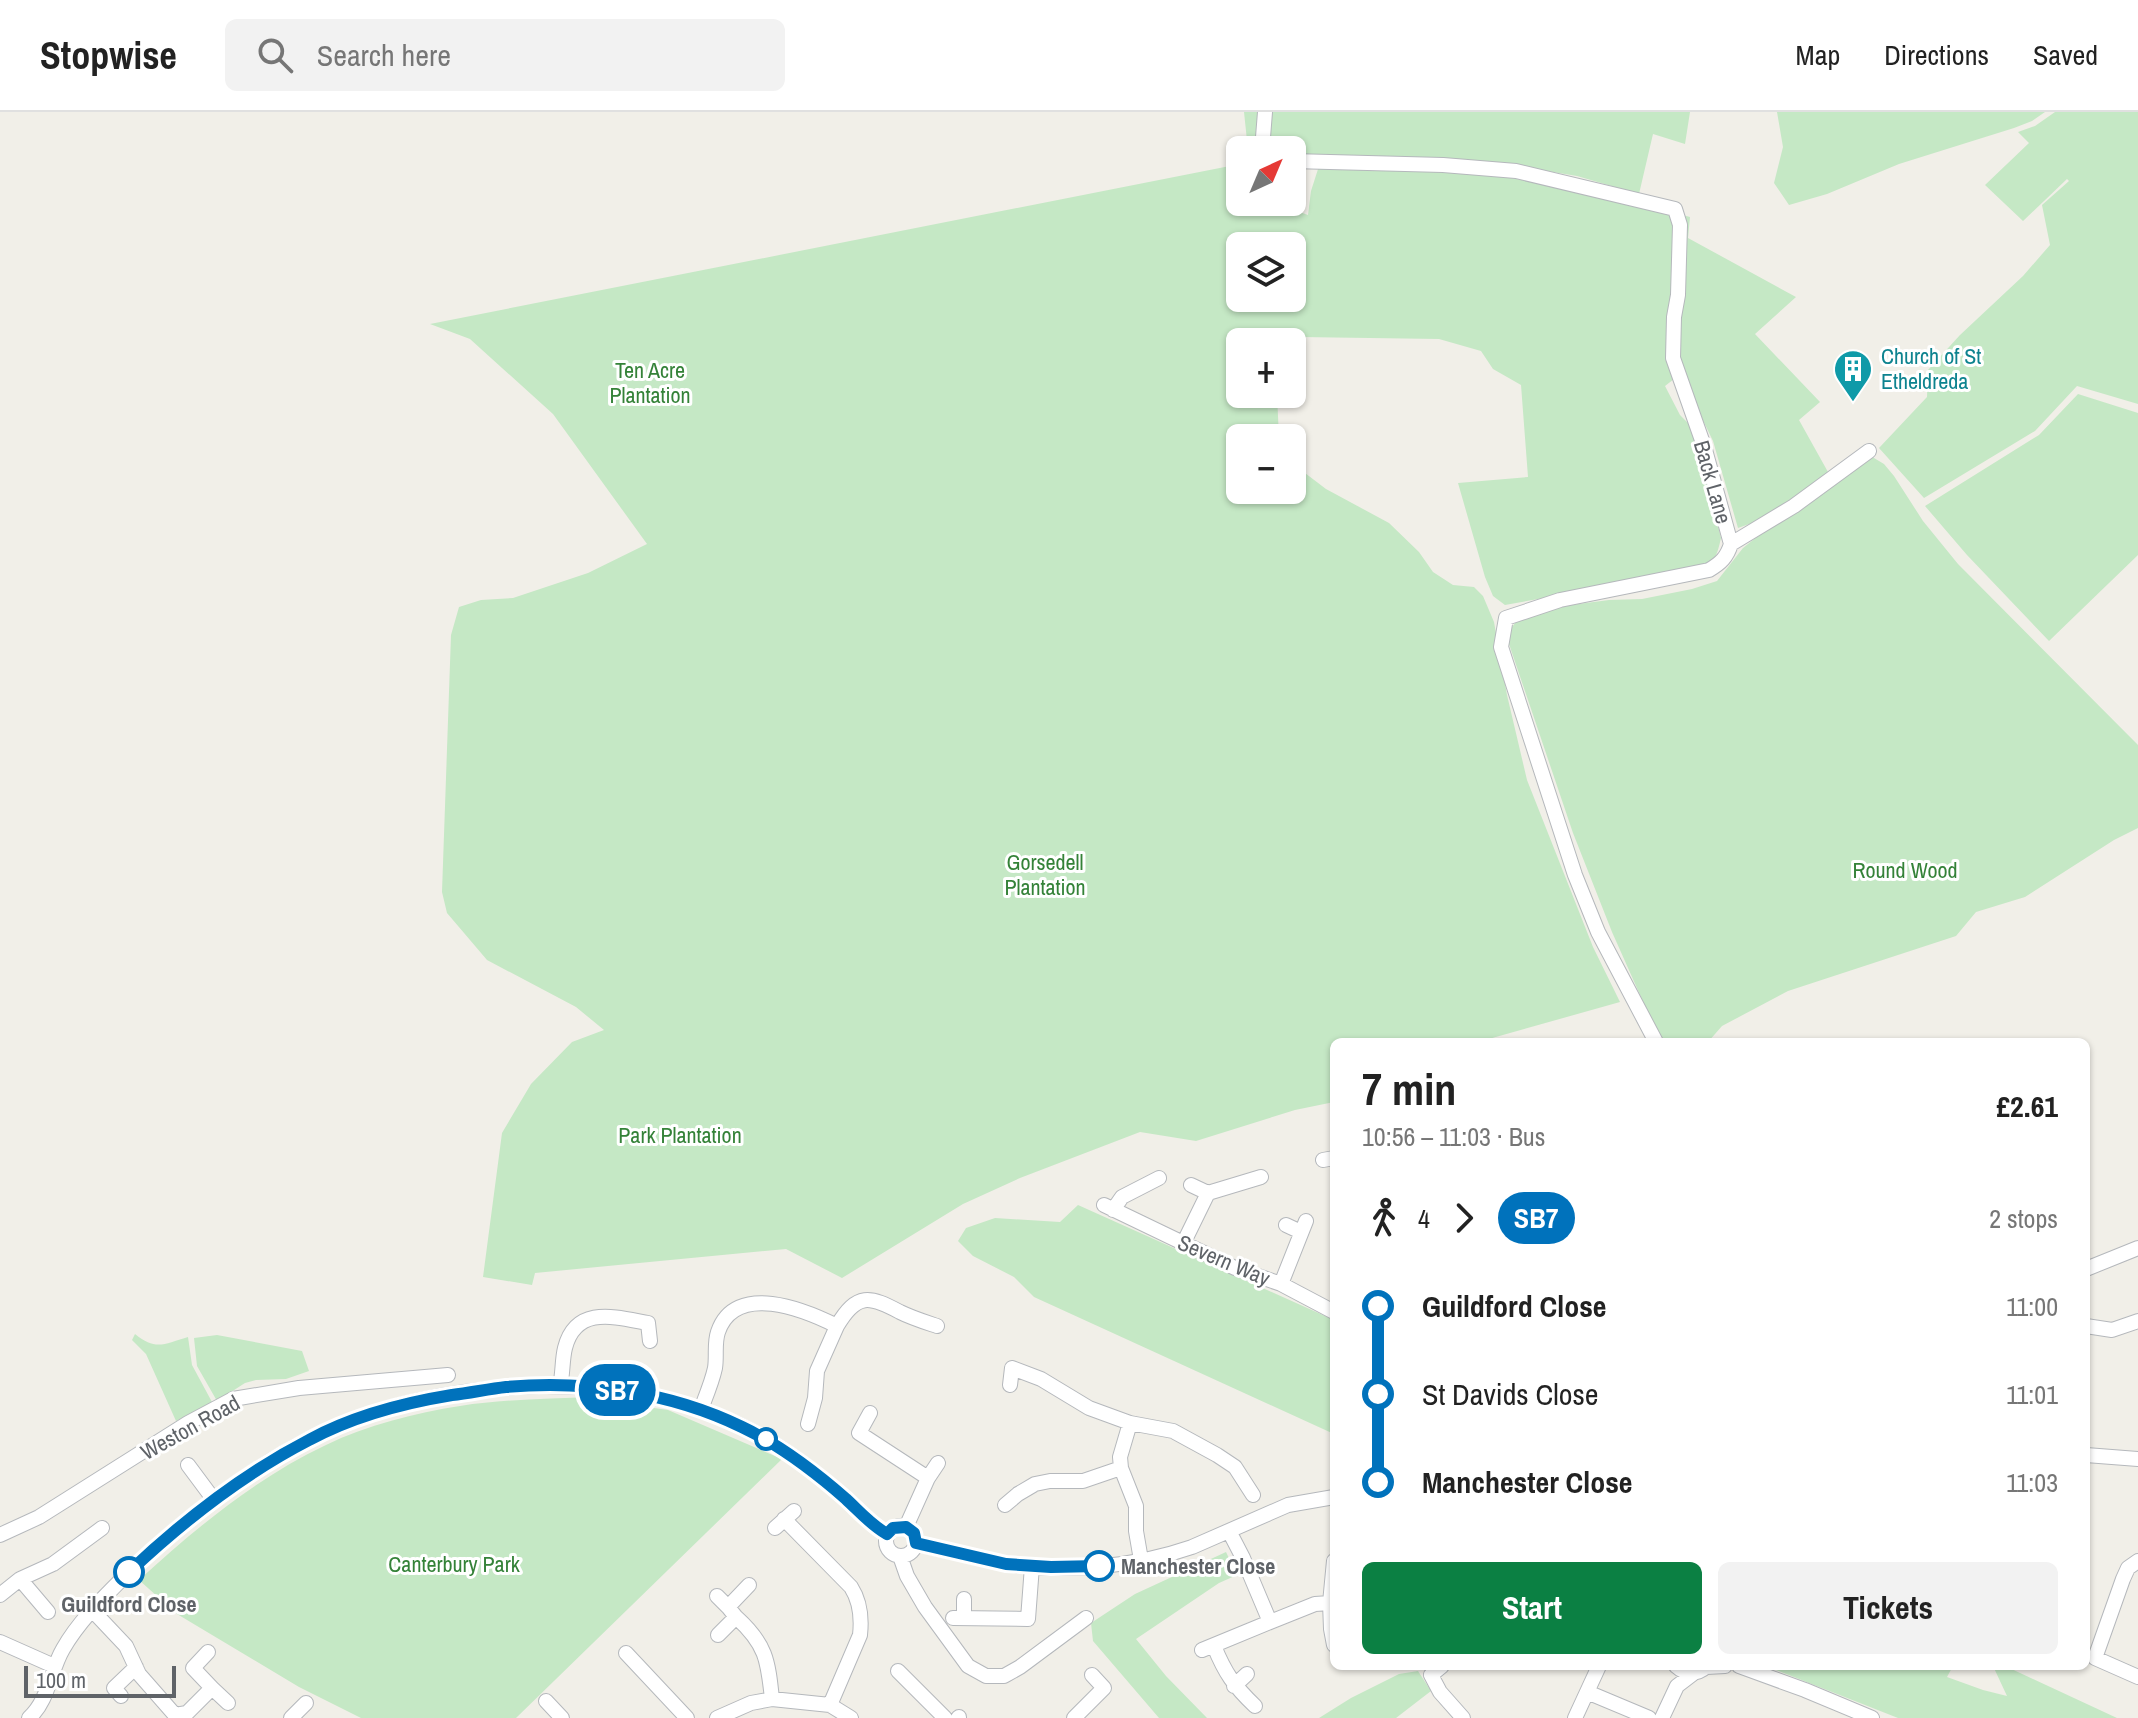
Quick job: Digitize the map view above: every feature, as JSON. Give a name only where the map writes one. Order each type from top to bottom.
[{"type":"street","points":[[1263,136],[1265,112]]},
{"type":"street","name":"Back Lane","points":[[1306,161],[1443,165],[1516,171],[1675,209],[1680,225],[1673,358],[1704,446],[1731,544],[1727,555],[1709,570],[1560,600],[1506,618],[1501,647],[1575,875],[1598,932],[1654,1038]]},
{"type":"street","points":[[1731,544],[1794,506],[1869,451]]},
{"type":"street","points":[[1191,1185],[1208,1193],[1261,1177]]},
{"type":"street","name":"Severn Way","points":[[1159,1178],[1122,1197],[1109,1208],[1248,1274],[1281,1284],[1330,1310]]},
{"type":"street","points":[[1183,1244],[1208,1193]]},
{"type":"street","points":[[1281,1284],[1304,1226],[1286,1225]]},
{"type":"street","points":[[2090,1267],[2138,1248]]},
{"type":"street","points":[[808,1424],[815,1398],[817,1371],[837,1326],[852,1307],[860,1301],[871,1300],[937,1326]]},
{"type":"street","points":[[701,1409],[713,1377],[718,1331],[725,1319],[737,1309],[751,1303],[767,1303],[837,1326]]},
{"type":"street","points":[[648,1323],[659,1312]]},
{"type":"street","points":[[560,1386],[565,1348],[575,1325],[590,1318],[612,1316],[648,1323]]},
{"type":"street","points":[[2090,1327],[2112,1330],[2138,1321]]},
{"type":"street","points":[[648,1323],[650,1341]]},
{"type":"street","points":[[1010,1385],[1012,1368],[1041,1379],[1089,1408],[1130,1423],[1173,1431],[1229,1462],[1253,1495]]},
{"type":"street","name":"Weston Road","points":[[0,1535],[39,1517],[188,1423],[233,1399],[299,1388],[448,1375]]},
{"type":"street","points":[[29,1718],[43,1703],[54,1666],[73,1633],[126,1574],[163,1540],[214,1500],[300,1445],[357,1419],[400,1405],[506,1387],[560,1386],[625,1391],[701,1409],[766,1439],[816,1474],[887,1534]]},
{"type":"street","points":[[870,1413],[855,1439],[928,1478]]},
{"type":"street","points":[[1130,1423],[1121,1451],[1121,1468],[1136,1506],[1141,1560]]},
{"type":"street","points":[[2090,1455],[2138,1459]]},
{"type":"street","points":[[906,1527],[938,1463]]},
{"type":"street","points":[[188,1465],[214,1500]]},
{"type":"street","points":[[1005,1505],[1035,1484],[1083,1481],[1121,1468]]},
{"type":"street","points":[[916,1543],[1006,1564],[1083,1568],[1177,1552],[1288,1505],[1330,1498]]},
{"type":"street","points":[[784,1519],[837,1571],[858,1597],[860,1635],[830,1705]]},
{"type":"street","points":[[906,1527],[914,1533],[916,1543],[910,1552],[900,1556],[888,1549],[887,1534],[893,1528],[906,1527]]},
{"type":"street","points":[[0,1595],[20,1579],[53,1564],[102,1528]]},
{"type":"street","points":[[1229,1531],[1270,1622]]},
{"type":"street","points":[[900,1556],[907,1576],[925,1607],[968,1666],[986,1676],[1004,1676],[1012,1672],[1086,1618]]},
{"type":"street","points":[[2138,1561],[2128,1568],[2090,1656],[2138,1677]]},
{"type":"street","points":[[964,1599],[959,1618],[1028,1619],[1032,1566]]},
{"type":"street","points":[[20,1579],[48,1612]]},
{"type":"street","points":[[718,1635],[749,1585]]},
{"type":"street","points":[[717,1596],[754,1634],[764,1651],[770,1670],[772,1699]]},
{"type":"street","points":[[1255,1706],[1234,1686],[1208,1648],[1315,1604],[1330,1603]]},
{"type":"street","points":[[92,1610],[126,1646],[139,1674],[174,1716],[187,1713],[212,1688]]},
{"type":"street","points":[[0,1642],[54,1666]]},
{"type":"street","points":[[208,1652],[193,1668],[228,1703]]},
{"type":"street","points":[[635,1657],[687,1718]]},
{"type":"street","points":[[121,1696],[114,1688],[136,1667]]},
{"type":"street","points":[[1437,1670],[1431,1675],[1440,1692],[1463,1718]]},
{"type":"street","points":[[1575,1718],[1597,1670]]},
{"type":"street","points":[[1662,1718],[1677,1686],[1677,1670]]},
{"type":"street","points":[[1677,1686],[1701,1670]]},
{"type":"street","points":[[1750,1670],[1872,1718]]},
{"type":"street","points":[[898,1671],[926,1706],[945,1718]]},
{"type":"street","points":[[1234,1686],[1247,1674]]},
{"type":"street","points":[[1074,1718],[1104,1688],[1092,1675]]},
{"type":"street","points":[[1587,1692],[1649,1718]]},
{"type":"street","points":[[717,1718],[751,1703],[772,1699],[830,1705],[851,1718]]},
{"type":"street","points":[[546,1701],[562,1718]]},
{"type":"street","points":[[43,1703],[47,1718]]},
{"type":"street","points":[[291,1718],[306,1703]]},
{"type":"green space","points":[[1244,112],[1690,112],[1685,144],[1653,134],[1639,194],[1577,176],[1511,165],[1306,156],[1306,136],[1247,136]]},
{"type":"green space","points":[[1777,112],[2045,112],[2014,128],[1899,164],[1827,194],[1789,205],[1774,183],[1783,147]]},
{"type":"green space","points":[[2055,112],[2138,112],[2138,404],[2077,386],[2035,431],[1924,498],[1879,448],[1927,397],[1928,370],[2050,245],[2042,205],[2069,181],[2067,179],[2023,221],[1985,185],[2029,143],[2018,132],[2035,126]]},
{"type":"green space","points":[[1319,166],[1462,169],[1615,197],[1690,217],[1688,238],[1796,297],[1755,334],[1820,402],[1799,420],[1828,472],[1766,518],[1738,528],[1713,441],[1683,372],[1665,386],[1680,415],[1694,429],[1721,538],[1713,560],[1700,570],[1505,605],[1493,596],[1485,577],[1458,483],[1528,477],[1521,385],[1493,369],[1481,351],[1439,339],[1306,337],[1306,328],[1226,328],[1226,408],[1278,408],[1278,424],[1226,424],[1226,504],[1306,504],[1306,474],[1326,489],[1389,523],[1419,552],[1433,572],[1453,585],[1474,587],[1483,596],[1494,622],[1527,780],[1593,947],[1620,1002],[1492,1038],[1330,1038],[1330,1103],[1295,1110],[1196,1141],[1140,1132],[1020,1178],[963,1204],[842,1278],[786,1249],[535,1273],[532,1285],[483,1277],[502,1133],[531,1084],[572,1042],[604,1030],[576,1007],[487,960],[447,913],[442,892],[451,635],[459,607],[481,600],[513,598],[588,573],[647,544],[553,414],[470,339],[430,324],[1226,167],[1226,216],[1308,215]]},
{"type":"green space","points":[[2078,394],[2138,413],[2138,555],[2049,641],[1925,506],[2039,435]]},
{"type":"green space","name":"Round Wood","points":[[1868,457],[1884,464],[1923,521],[1958,564],[2138,745],[2138,828],[2025,897],[1976,912],[1956,936],[1788,991],[1722,1026],[1712,1038],[1659,1038],[1612,932],[1573,833],[1508,641],[1508,632],[1519,618],[1571,605],[1642,599],[1717,581],[1743,548]]},
{"type":"green space","points":[[1078,1205],[1330,1318],[1330,1432],[1034,1297],[1014,1277],[973,1256],[958,1241],[966,1228],[995,1218],[1060,1222]]},
{"type":"green space","points":[[135,1334],[155,1344],[188,1337],[192,1365],[212,1402],[176,1421],[146,1354],[132,1340]]},
{"type":"green space","points":[[217,1335],[302,1351],[309,1371],[286,1379],[245,1383],[217,1401],[197,1366],[194,1338]]},
{"type":"green space","name":"Canterbury Park","points":[[593,1397],[596,1403],[642,1413],[654,1408],[668,1410],[782,1459],[516,1718],[361,1718],[299,1687],[177,1614],[139,1580],[205,1523],[251,1489],[300,1458],[358,1431],[460,1406]]},
{"type":"green space","points":[[1226,1552],[1237,1575],[1219,1583],[1136,1639],[1166,1676],[1207,1718],[1159,1718],[1093,1641],[1091,1623],[1135,1594]]},
{"type":"green space","points":[[1776,1670],[1951,1670],[1947,1677],[2007,1696],[1995,1670],[2014,1670],[2117,1718],[1898,1718]]},
{"type":"green space","points":[[1418,1671],[1431,1691],[1396,1718],[1319,1718],[1399,1674]]},
{"type":"bus line","name":"SB7","points":[[129,1572],[163,1540],[214,1500],[267,1464],[311,1439],[357,1419],[400,1405],[437,1398],[506,1387],[560,1386],[625,1391],[677,1402],[725,1419],[766,1439],[797,1460],[887,1534],[897,1526],[906,1527],[914,1533],[916,1543],[1006,1564],[1099,1566]]},
{"type":"place","name":"Church of St Etheldreda","points":[[1853,403]]},
{"type":"place","name":"Manchester Close","points":[[1099,1566]]},
{"type":"place","name":"Guildford Close","points":[[129,1572]]},
{"type":"park label","name":"Ten Acre Plantation","points":[[650,382]]},
{"type":"park label","name":"Gorsedell Plantation","points":[[1045,874]]},
{"type":"park label","name":"Park Plantation","points":[[680,1135]]}]
